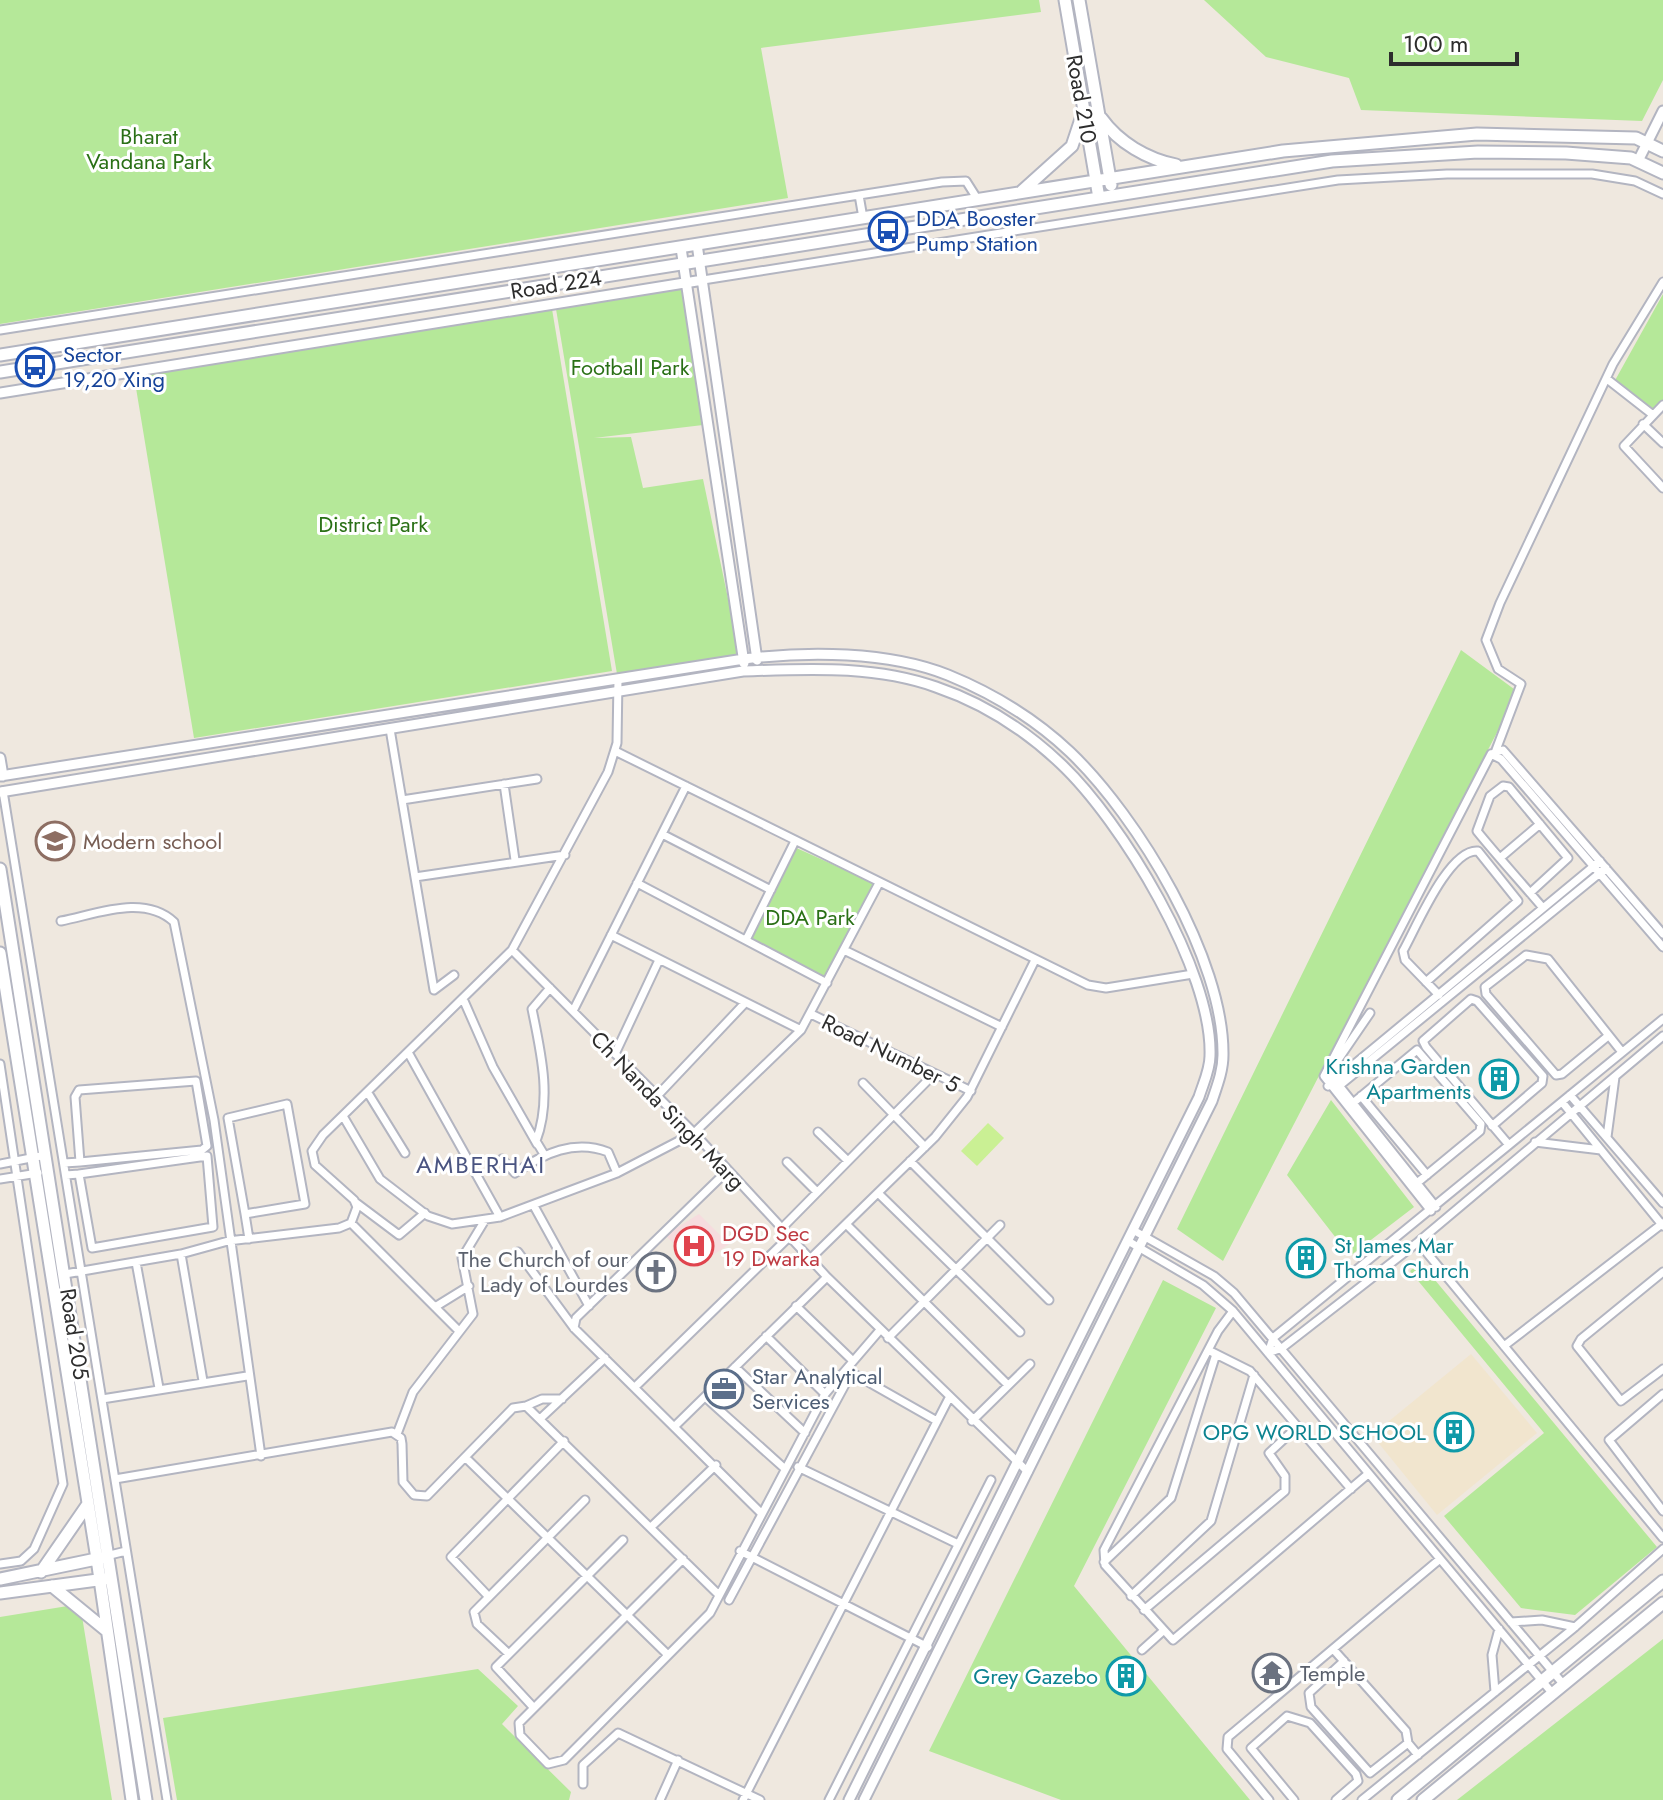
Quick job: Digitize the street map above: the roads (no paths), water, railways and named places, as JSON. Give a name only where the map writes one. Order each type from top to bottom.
[{"type":"main road","name":"Road 210","points":[[1065,0],[1099,198]]},
{"type":"main road","name":"Road 210","points":[[1079,0],[1113,196]]},
{"type":"main road","points":[[1018,194],[1072,146],[1083,109]]},
{"type":"main road","points":[[1099,115],[1111,131],[1148,157],[1184,167]]},
{"type":"main road","name":"Road 224","points":[[0,355],[1184,167],[1341,145],[1490,134],[1636,138],[1663,151]]},
{"type":"main road","name":"Road 224","points":[[6,371],[1343,160],[1478,152],[1566,153],[1638,161],[1659,171]]},
{"type":"main road","points":[[0,379],[6,371]]},
{"type":"main road","name":"Road 205","points":[[0,869],[146,1800]]},
{"type":"main road","name":"Road 205","points":[[0,953],[97,1559],[132,1800]]},
{"type":"main road","points":[[41,1573],[88,1504]]},
{"type":"main road","points":[[0,1579],[41,1573],[110,1555]]},
{"type":"main road","points":[[0,1593],[113,1577]]},
{"type":"main road","points":[[1398,1800],[1663,1581]]},
{"type":"main road","points":[[52,1586],[108,1631]]},
{"type":"main road","points":[[1423,1800],[1663,1603]]},
{"type":"street","points":[[1638,161],[1663,111]]},
{"type":"street","points":[[1659,171],[1663,151]]},
{"type":"street","points":[[0,393],[1338,180],[1592,174],[1635,181],[1663,194]]},
{"type":"street","points":[[0,330],[956,180],[966,181],[978,200]]},
{"type":"street","points":[[859,195],[863,218]]},
{"type":"street","points":[[697,244],[758,670]]},
{"type":"street","points":[[681,248],[744,659],[743,671]]},
{"type":"street","points":[[1434,1209],[1325,1072],[1494,752],[1521,684],[1498,669],[1486,640],[1500,603],[1613,364],[1663,282]]},
{"type":"street","points":[[1607,379],[1653,415]]},
{"type":"street","points":[[1663,405],[1624,446],[1663,488]]},
{"type":"street","points":[[1643,424],[1663,443]]},
{"type":"street","points":[[0,758],[1,776],[757,657],[842,656],[899,662],[945,674],[999,700],[1044,729],[1097,782],[1158,867],[1196,945],[1220,1025],[1221,1074],[1212,1101],[864,1800]]},
{"type":"street","points":[[167,1800],[2,792],[743,671],[841,669],[894,675],[937,687],[992,711],[1043,748],[1087,792],[1145,875],[1183,950],[1193,974],[1207,1028],[1210,1056],[1199,1097],[928,1647],[849,1800]]},
{"type":"street","points":[[425,1213],[399,1235],[322,1173],[312,1156],[315,1145],[464,1001],[512,950],[608,772],[615,751],[618,679]]},
{"type":"street","points":[[390,729],[434,990],[454,975]]},
{"type":"street","points":[[615,751],[1096,988],[1193,974]]},
{"type":"street","points":[[1494,752],[1663,934]]},
{"type":"street","points":[[402,800],[537,779]]},
{"type":"street","points":[[504,784],[515,860]]},
{"type":"street","points":[[573,1011],[686,786]]},
{"type":"street","points":[[1530,893],[1568,858],[1509,787],[1497,789],[1476,827],[1500,858],[1530,893],[1543,908]]},
{"type":"street","points":[[1500,858],[1540,824]]},
{"type":"street","points":[[662,834],[771,890]]},
{"type":"street","points":[[746,940],[795,841]]},
{"type":"street","points":[[1426,982],[1518,901],[1473,849],[1445,873],[1403,951],[1405,960],[1426,982],[1439,995]]},
{"type":"street","points":[[415,877],[565,855]]},
{"type":"street","points":[[1334,1084],[1543,908],[1600,867]]},
{"type":"street","points":[[1600,867],[1663,947]]},
{"type":"street","points":[[1334,1084],[1412,1027],[1600,867]]},
{"type":"street","points":[[637,883],[827,983]]},
{"type":"street","points":[[343,1116],[380,1179],[425,1213],[452,1224],[500,1217],[617,1173],[694,1133],[801,1030],[879,883]]},
{"type":"street","points":[[61,921],[133,907],[154,909],[174,922],[214,1120],[228,1241],[261,1456]]},
{"type":"street","points":[[611,935],[801,1030]]},
{"type":"street","points":[[1183,950],[1196,945]]},
{"type":"street","name":"Ch Nanda Singh Marg","points":[[512,950],[694,1133],[827,1277],[1028,1472]]},
{"type":"street","points":[[844,950],[1002,1027]]},
{"type":"street","points":[[1608,1036],[1562,1074],[1556,1075],[1486,994],[1485,987],[1526,955],[1546,958],[1622,1052]]},
{"type":"street","points":[[615,1054],[659,960]]},
{"type":"street","name":"Road Number 5","points":[[811,1014],[971,1091],[1035,960]]},
{"type":"street","points":[[538,1144],[544,1100],[542,1057],[532,1009],[550,988]]},
{"type":"street","points":[[1423,1041],[1474,999],[1540,1073],[1542,1083],[1492,1126]]},
{"type":"street","points":[[464,1001],[493,1067],[545,1156]]},
{"type":"street","points":[[657,1096],[745,1003]]},
{"type":"street","points":[[1370,1013],[1329,1071],[1334,1084],[1353,1103],[1434,1209]]},
{"type":"street","points":[[1268,1353],[1273,1338],[1663,1019]]},
{"type":"street","points":[[1412,1027],[1509,1145]]},
{"type":"street","points":[[1268,1353],[1282,1348],[1418,1242],[1663,1036]]},
{"type":"street","points":[[1353,1103],[1417,1050],[1481,1124],[1480,1131],[1417,1183]]},
{"type":"street","points":[[409,1054],[500,1217]]},
{"type":"street","points":[[0,1064],[63,1484],[34,1549],[21,1561],[0,1564]]},
{"type":"street","points":[[781,1229],[933,1075]]},
{"type":"street","points":[[1607,1137],[1615,1077]]},
{"type":"street","points":[[64,1163],[80,1162],[205,1149],[196,1081],[77,1092],[80,1162]]},
{"type":"street","points":[[863,1083],[925,1147]]},
{"type":"street","points":[[810,1259],[925,1147],[971,1091]]},
{"type":"street","points":[[368,1093],[405,1153]]},
{"type":"street","points":[[1570,1095],[1663,1203]]},
{"type":"street","points":[[1361,1096],[1427,1175]]},
{"type":"street","points":[[1504,1346],[1662,1225],[1562,1102]]},
{"type":"street","points":[[245,1214],[305,1204],[287,1104],[228,1118],[249,1239]]},
{"type":"street","points":[[818,1132],[848,1161]]},
{"type":"street","points":[[1535,1142],[1601,1150]]},
{"type":"street","points":[[502,1159],[515,1173],[545,1156],[586,1144],[608,1152],[617,1173]]},
{"type":"street","points":[[0,1164],[46,1155]]},
{"type":"street","points":[[66,1175],[207,1156],[213,1227],[92,1248],[79,1174]]},
{"type":"street","points":[[910,1161],[1049,1300]]},
{"type":"street","points":[[787,1162],[817,1192]]},
{"type":"street","points":[[0,1179],[49,1171]]},
{"type":"street","points":[[574,1328],[574,1321],[727,1171]]},
{"type":"street","points":[[878,1193],[1020,1332]]},
{"type":"street","points":[[65,1274],[181,1254],[228,1241],[339,1228],[351,1223],[357,1207],[355,1202]]},
{"type":"street","points":[[534,1206],[589,1306]]},
{"type":"street","points":[[485,1220],[462,1258],[474,1311],[413,1392],[397,1434],[402,1444],[403,1482],[414,1495],[427,1496],[467,1459],[513,1408],[542,1399],[562,1399]]},
{"type":"street","points":[[351,1223],[459,1331]]},
{"type":"street","points":[[846,1224],[1008,1385]]},
{"type":"street","points":[[888,1338],[1000,1225]]},
{"type":"street","points":[[1133,1230],[1224,1283],[1564,1685]]},
{"type":"street","points":[[635,1387],[789,1237]]},
{"type":"street","points":[[1128,1241],[1203,1285],[1233,1311],[1553,1694]]},
{"type":"street","points":[[1418,1242],[1663,1538]]},
{"type":"street","points":[[518,1252],[574,1328],[716,1465],[760,1512]]},
{"type":"street","points":[[181,1254],[203,1381]]},
{"type":"street","points":[[136,1262],[159,1388]]},
{"type":"street","points":[[1663,1272],[1581,1339],[1577,1346],[1621,1401],[1663,1369]]},
{"type":"street","points":[[675,1426],[827,1277]]},
{"type":"street","points":[[435,1307],[469,1286]]},
{"type":"street","points":[[796,1306],[852,1360]]},
{"type":"street","points":[[1233,1311],[1104,1550],[1104,1562],[1131,1596],[1169,1639],[1176,1639],[1368,1474]]},
{"type":"street","points":[[683,1559],[519,1723],[520,1735],[548,1764],[558,1764],[710,1613],[760,1512],[825,1394],[880,1330]]},
{"type":"street","points":[[766,1336],[825,1394]]},
{"type":"street","points":[[1213,1352],[1239,1363],[1254,1375],[1351,1489]]},
{"type":"street","points":[[1104,1562],[1171,1498],[1213,1352]]},
{"type":"street","points":[[541,1418],[605,1358]]},
{"type":"street","points":[[972,1421],[1030,1364]]},
{"type":"street","points":[[735,1367],[805,1433]]},
{"type":"street","points":[[1131,1596],[1211,1521],[1254,1375]]},
{"type":"street","points":[[102,1399],[247,1376]]},
{"type":"street","points":[[729,1600],[798,1467],[852,1376],[937,1421]]},
{"type":"street","points":[[1663,1394],[1609,1440],[1663,1511]]},
{"type":"street","points":[[705,1397],[784,1468]]},
{"type":"street","points":[[745,1797],[949,1398]]},
{"type":"street","points":[[526,1406],[719,1595]]},
{"type":"street","points":[[1144,1610],[1285,1491],[1285,1476],[1269,1453],[1297,1427]]},
{"type":"street","points":[[115,1479],[397,1434]]},
{"type":"street","points":[[489,1597],[451,1557],[564,1441]]},
{"type":"street","points":[[467,1459],[668,1655]]},
{"type":"street","points":[[651,1527],[716,1465]]},
{"type":"street","points":[[798,1467],[958,1544]]},
{"type":"street","points":[[829,1800],[991,1480]]},
{"type":"street","points":[[509,1654],[474,1620],[476,1609],[585,1500]]},
{"type":"street","points":[[534,1708],[496,1667],[623,1540]]},
{"type":"street","points":[[1349,1789],[1360,1800],[1540,1656],[1663,1549]]},
{"type":"street","points":[[110,1555],[126,1551]]},
{"type":"street","points":[[740,1551],[928,1647]]},
{"type":"street","points":[[1269,1800],[1227,1749],[1226,1740],[1440,1559]]},
{"type":"street","points":[[1511,1622],[1542,1620],[1575,1627]]},
{"type":"street","points":[[1495,1692],[1492,1655],[1499,1629]]},
{"type":"street","points":[[1142,1650],[1162,1632]]},
{"type":"street","points":[[1333,1649],[1406,1731],[1408,1743],[1418,1755]]},
{"type":"street","points":[[1344,1661],[1309,1693],[1311,1707],[1370,1773],[1408,1743]]},
{"type":"street","points":[[909,1683],[919,1689]]},
{"type":"street","points":[[1294,1800],[1251,1748],[1287,1716],[1310,1723],[1356,1774],[1358,1781],[1336,1800]]},
{"type":"street","points":[[583,1784],[583,1765],[618,1733],[678,1760],[745,1797],[760,1800]]},
{"type":"street","points":[[660,1800],[678,1760]]},
{"type":"place","name":"DDA Booster Pump Station","points":[[888,231]]},
{"type":"place","name":"Sector 19,20 Xing","points":[[35,367]]},
{"type":"place","name":"Modern school","points":[[55,841]]},
{"type":"place","name":"Krishna Garden Apartments","points":[[1499,1079]]},
{"type":"place","name":"DGD Sec 19 Dwarka","points":[[694,1246]]},
{"type":"place","name":"St James Mar Thoma Church","points":[[1306,1258]]},
{"type":"place","name":"The Church of our Lady of Lourdes","points":[[656,1272]]},
{"type":"place","name":"Star Analytical Services","points":[[724,1389]]},
{"type":"place","name":"OPG WORLD SCHOOL","points":[[1454,1432]]},
{"type":"place","name":"Temple","points":[[1272,1673]]},
{"type":"place","name":"Grey Gazebo","points":[[1126,1676]]},
{"type":"district","name":"AMBERHAI","points":[[481,1164]]},
{"type":"park label","name":"Bharat Vandana Park","points":[[149,148]]},
{"type":"park label","name":"Football Park","points":[[630,367]]},
{"type":"park label","name":"District Park","points":[[373,524]]},
{"type":"park label","name":"DDA Park","points":[[810,917]]}]
